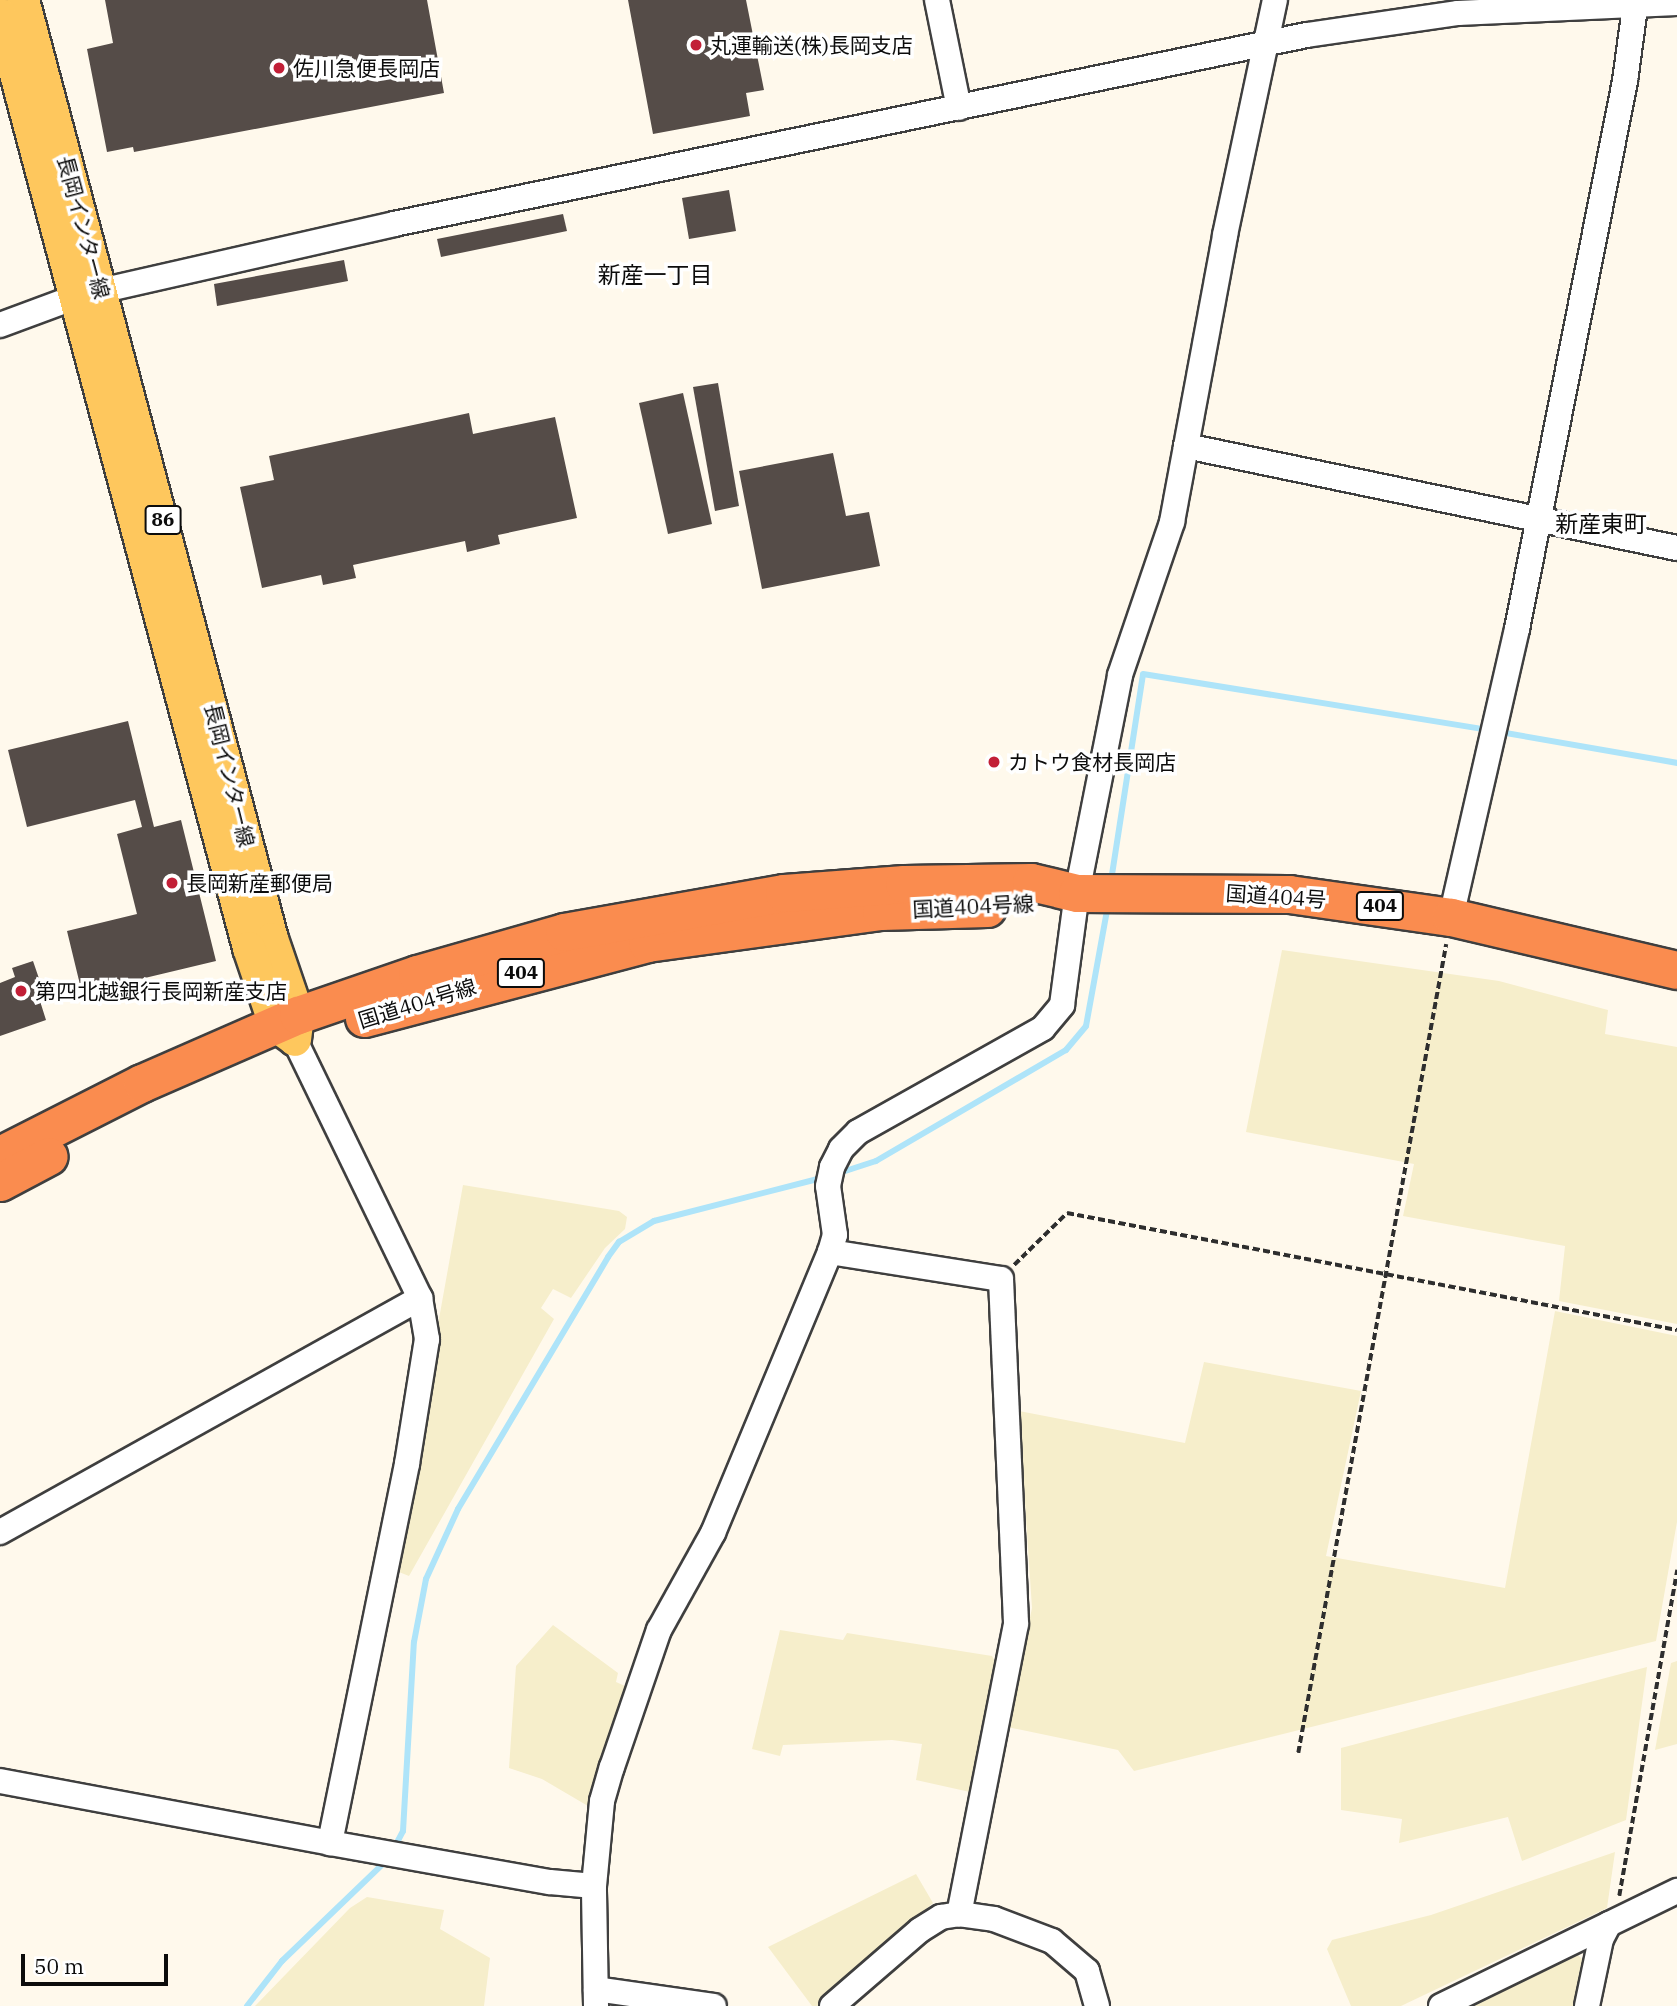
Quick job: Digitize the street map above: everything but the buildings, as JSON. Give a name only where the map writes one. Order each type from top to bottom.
[{"type":"highway","name":"国道404号線","points":[[0,1155],[142,1083],[290,1027],[417,974],[564,932],[784,893],[904,884],[1031,882],[1077,893]]},
{"type":"highway","name":"国道404号","points":[[1077,893],[1289,894],[1451,918],[1677,971]]},
{"type":"highway","name":"国道404号線","points":[[0,1182],[152,1105],[290,1027]]},
{"type":"main road","name":"長岡インター線","points":[[23,0],[90,294],[249,948],[290,1027]]},
{"type":"main road","name":"長岡インター線","points":[[0,14],[90,294]]},
{"type":"street","points":[[937,0],[959,108]]},
{"type":"street","points":[[714,2006],[596,1997],[594,1886],[602,1801],[659,1630],[713,1533],[830,1252],[835,1235],[828,1186],[841,1149],[858,1132],[1056,1018],[1067,987],[1077,893],[1121,675],[1165,548],[1224,235],[1275,0]]},
{"type":"street","points":[[0,326],[90,294],[381,227],[1266,46],[1458,13],[1636,2],[1677,3]]},
{"type":"street","points":[[1451,918],[1537,518],[1616,129],[1636,2]]},
{"type":"street","points":[[1186,446],[1677,548]]},
{"type":"street","points":[[290,1027],[420,1298],[427,1339],[407,1464],[330,1843]]},
{"type":"street","points":[[830,1252],[1000,1279],[1016,1624],[959,1914]]},
{"type":"street","points":[[0,1532],[420,1298]]},
{"type":"street","points":[[0,1781],[330,1843],[594,1886]]},
{"type":"street","points":[[1441,2006],[1677,1891]]},
{"type":"street","points":[[832,2006],[920,1930],[941,1917],[959,1914],[994,1919],[1052,1941],[1087,1971],[1097,2006]]},
{"type":"street","points":[[1587,2006],[1601,1939],[1609,1924]]},
{"type":"path","points":[[1298,1754],[1389,1275],[1451,918]]},
{"type":"path","points":[[1000,1279],[1067,1213],[1677,1330]]},
{"type":"path","points":[[1609,1924],[1619,1896],[1677,1570]]},
{"type":"shaded area","points":[[1282,950],[1499,981],[1608,1010],[1605,1034],[1677,1047],[1677,1324],[1559,1301],[1565,1246],[1403,1216],[1414,1164],[1246,1132]]},
{"type":"shaded area","points":[[463,1185],[619,1211],[627,1217],[625,1229],[605,1248],[571,1298],[553,1289],[541,1308],[554,1319],[409,1576],[394,1570]]},
{"type":"shaded area","points":[[1555,1311],[1677,1336],[1677,1522],[1656,1641],[1134,1771],[1118,1750],[1007,1727],[1032,1608],[1019,1411],[1185,1443],[1204,1362],[1361,1391],[1326,1556],[1505,1588]]},
{"type":"shaded area","points":[[553,1625],[618,1673],[616,1682],[625,1686],[588,1806],[542,1779],[509,1768],[516,1666]]},
{"type":"shaded area","points":[[780,1630],[843,1640],[847,1633],[992,1656],[997,1665],[970,1792],[916,1780],[922,1744],[892,1740],[783,1745],[780,1756],[752,1749]]},
{"type":"shaded area","points":[[1677,1661],[1677,1744],[1655,1750],[1671,1663]]},
{"type":"shaded area","points":[[1647,1667],[1626,1820],[1522,1861],[1508,1817],[1399,1843],[1402,1819],[1341,1810],[1341,1748]]},
{"type":"shaded area","points":[[1615,1852],[1607,1908],[1401,2006],[1351,2006],[1327,1949],[1332,1940],[1431,1915]]},
{"type":"shaded area","points":[[916,1874],[933,1903],[818,2006],[812,2006],[768,1947]]},
{"type":"shaded area","points":[[367,1897],[444,1910],[440,1929],[490,1958],[484,2006],[255,2006],[350,1908]]},
{"type":"shaded area","points":[[1578,1955],[1587,1964],[1579,2006],[1473,2006]]},
{"type":"waterway","points":[[1111,881],[1143,674],[1489,730]]},
{"type":"waterway","points":[[1500,732],[1677,763]]},
{"type":"waterway","points":[[836,1174],[876,1161],[1066,1050],[1086,1026],[1108,905]]},
{"type":"waterway","points":[[393,1850],[403,1831],[414,1642],[426,1579],[458,1509],[608,1257],[619,1242],[654,1221],[822,1178]]},
{"type":"waterway","points":[[247,2006],[282,1961],[388,1859]]},
{"type":"place","name":"丸運輸送(株)長岡支店","points":[[696,45]]},
{"type":"place","name":"佐川急便長岡店","points":[[279,68]]},
{"type":"place","name":"カトウ食材長岡店","points":[[994,762]]},
{"type":"place","name":"長岡新産郵便局","points":[[172,883]]},
{"type":"place","name":"第四北越銀行長岡新産支店","points":[[21,991]]},
{"type":"district","name":"新産一丁目","points":[[655,274]]},
{"type":"district","name":"新産東町","points":[[1601,523]]}]
